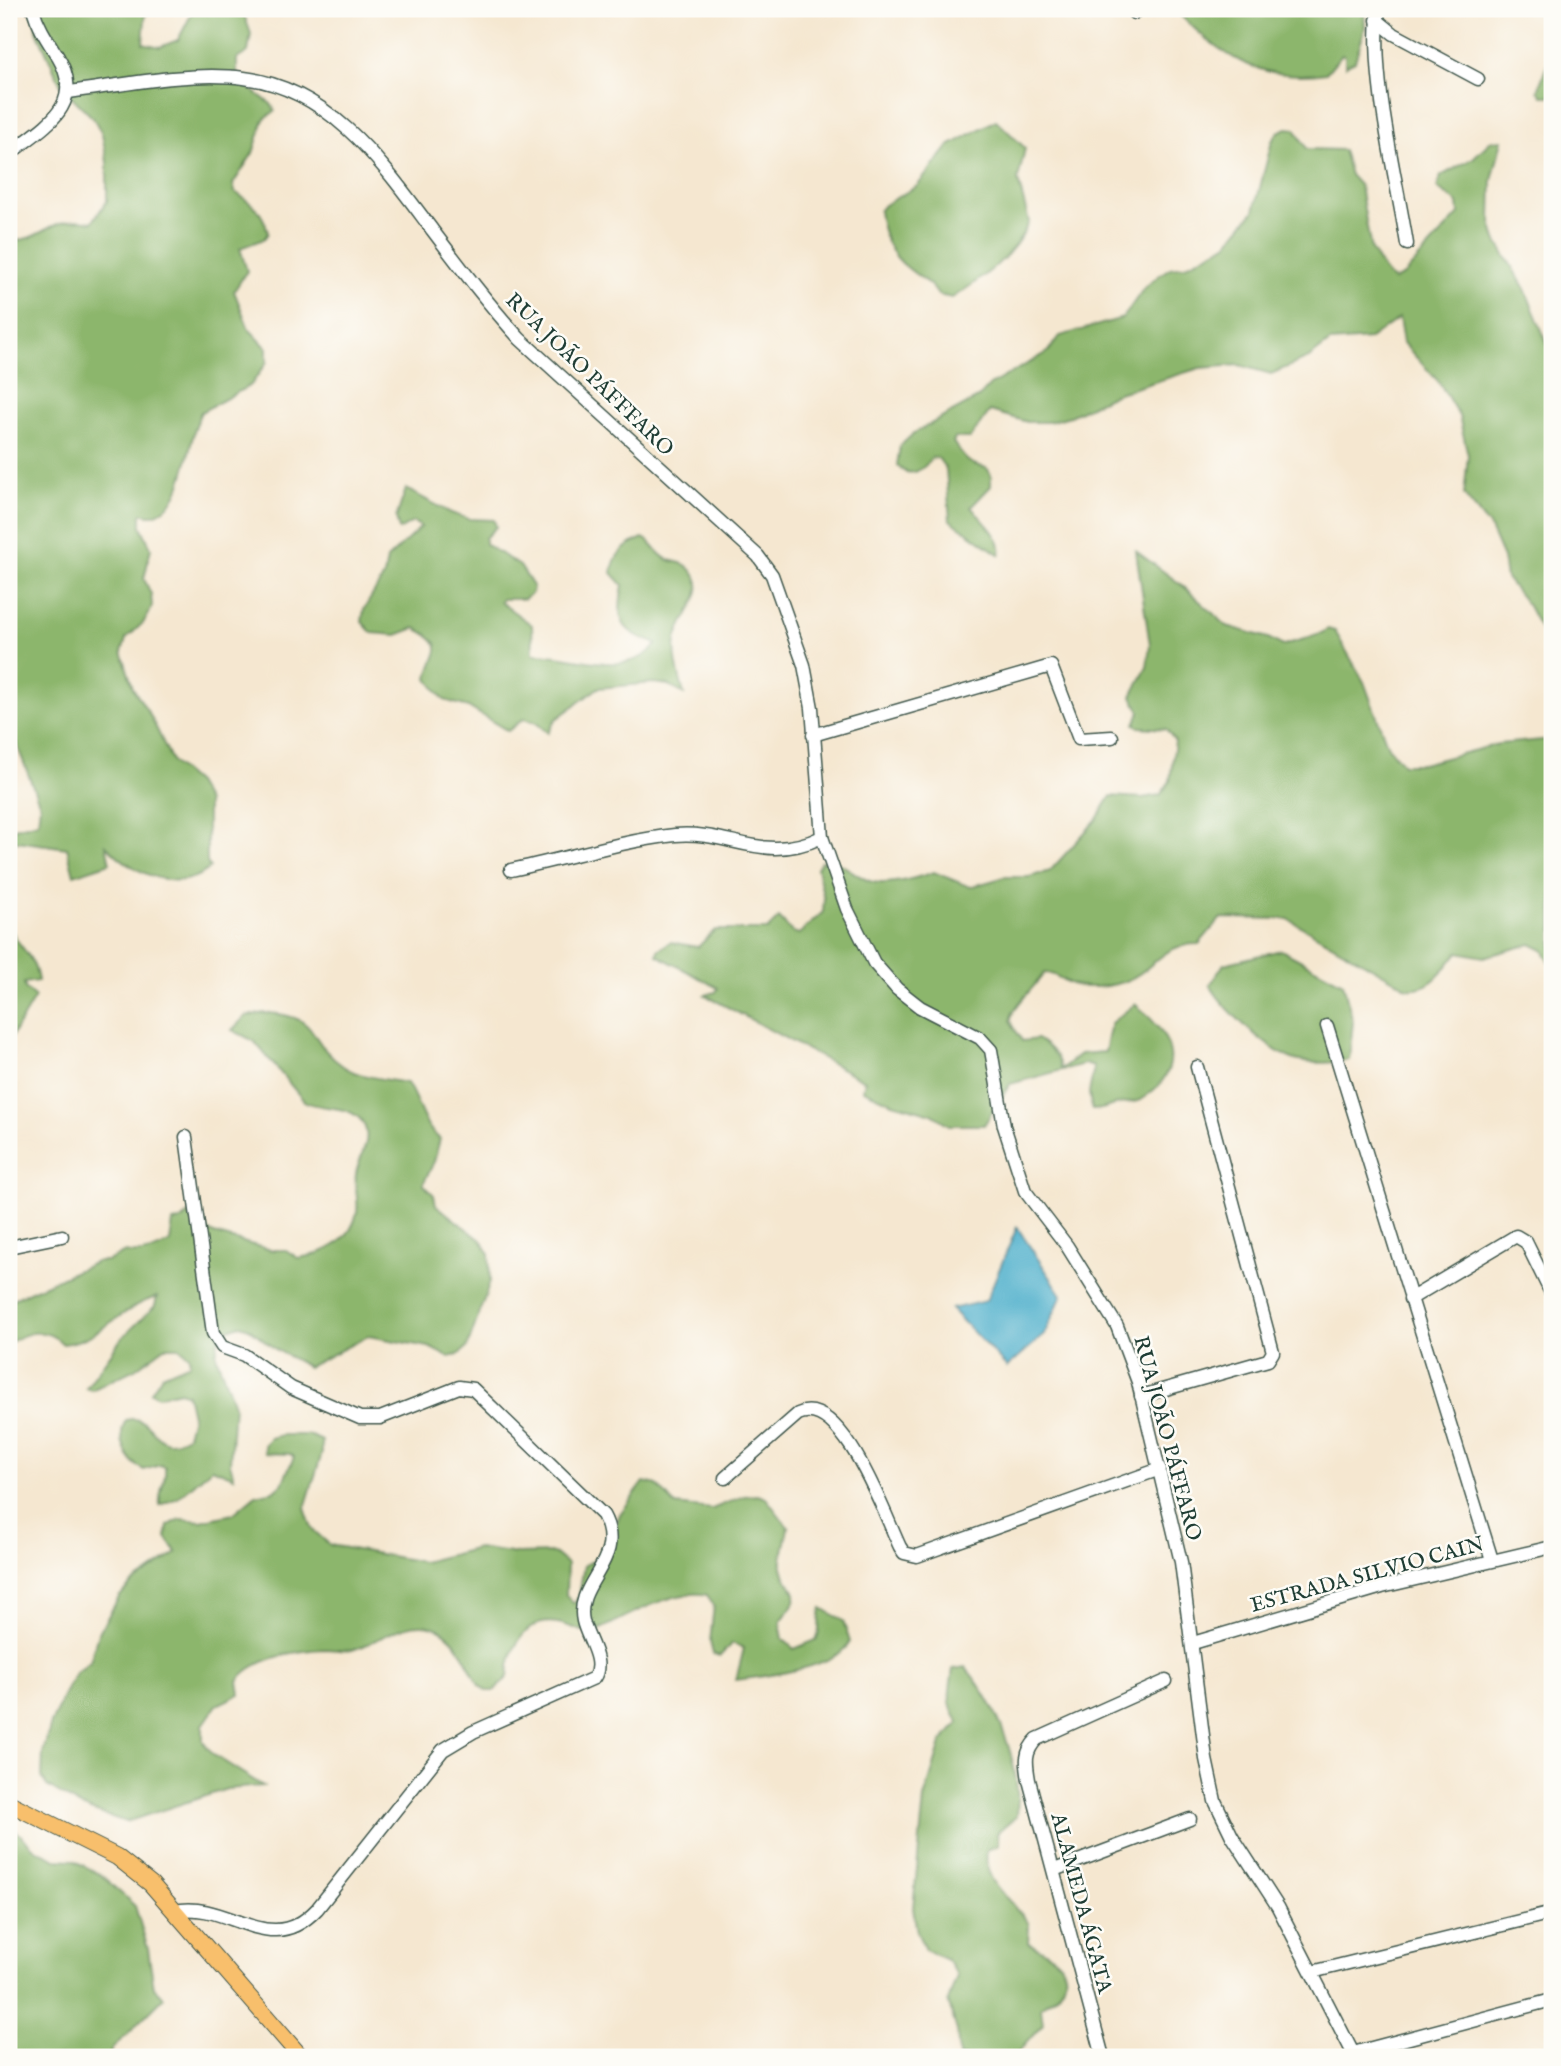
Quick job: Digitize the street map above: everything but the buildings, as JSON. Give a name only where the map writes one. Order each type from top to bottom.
[{"type":"main road","points":[[9,1802],[117,1857],[151,1884],[301,2057]]},
{"type":"street","points":[[9,155],[53,119],[65,104],[69,92],[67,78],[33,9]]},
{"type":"street","points":[[1378,15],[1394,34],[1478,79]]},
{"type":"street","points":[[1378,15],[1380,80],[1407,244]]},
{"type":"street","name":"RUA JOÃO PÁFFFARO","points":[[69,92],[165,80],[244,78],[282,88],[353,132],[385,165],[486,300],[520,339],[766,564],[804,665],[822,837],[827,853]]},
{"type":"street","points":[[813,735],[1051,666],[1079,739],[1112,737]]},
{"type":"street","points":[[511,870],[676,835],[773,850],[808,844],[822,837]]},
{"type":"street","name":"RUA JOÃO PÁFFARO","points":[[827,853],[861,944],[874,963],[897,989],[920,1006],[980,1038],[991,1050],[1004,1126],[1025,1191],[1067,1246],[1108,1309],[1124,1343],[1141,1396],[1181,1562],[1206,1759],[1215,1801],[1232,1836],[1278,1907],[1354,2055]]},
{"type":"street","points":[[1327,1026],[1492,1560]]},
{"type":"street","points":[[1141,1396],[1268,1360],[1273,1352],[1197,1068]]},
{"type":"street","points":[[174,1911],[201,1909],[269,1931],[296,1927],[317,1909],[443,1750],[472,1732],[594,1678],[597,1663],[583,1622],[582,1605],[605,1561],[610,1534],[603,1515],[472,1390],[449,1390],[380,1418],[366,1419],[291,1388],[244,1356],[222,1347],[213,1333],[186,1137]]},
{"type":"street","points":[[9,1247],[62,1236]]},
{"type":"street","points":[[1410,1299],[1504,1240],[1516,1236],[1526,1242],[1552,1295]]},
{"type":"street","points":[[725,1478],[798,1414],[805,1411],[820,1413],[834,1423],[850,1443],[904,1553],[917,1556],[927,1555],[1160,1469]]},
{"type":"street","name":"ESTRADA SILVIO CAIN","points":[[1193,1643],[1316,1605],[1552,1547]]},
{"type":"street","name":"ALAMEDA ÁGATA","points":[[1103,2057],[1026,1758],[1027,1751],[1037,1740],[1166,1681]]},
{"type":"street","points":[[1054,1870],[1190,1819]]},
{"type":"street","points":[[1312,1972],[1552,1913]]},
{"type":"street","points":[[1354,2055],[1552,2000]]},
{"type":"green space","points":[[32,9],[146,9],[143,43],[160,47],[178,40],[194,9],[242,9],[251,34],[248,52],[237,59],[237,79],[271,104],[275,111],[264,119],[253,153],[233,184],[235,192],[252,204],[260,214],[268,233],[264,239],[240,248],[247,271],[234,291],[249,329],[267,348],[267,362],[251,385],[201,412],[175,497],[167,507],[156,514],[141,514],[141,526],[151,548],[144,579],[151,594],[152,606],[144,622],[126,639],[122,652],[133,688],[150,715],[173,763],[196,783],[207,802],[207,862],[210,868],[183,880],[169,880],[142,872],[106,845],[110,863],[74,875],[67,848],[9,840],[9,827],[38,822],[40,805],[9,724],[9,241],[30,237],[66,221],[92,222],[107,201],[107,162],[102,134],[94,119],[61,86],[37,31]]},
{"type":"green space","points":[[1174,9],[1364,9],[1365,28],[1355,61],[1345,66],[1345,56],[1342,54],[1326,73],[1280,74],[1242,62],[1224,52]]},
{"type":"green space","points":[[1552,51],[1552,96],[1542,96],[1538,90]]},
{"type":"green space","points":[[996,120],[1025,148],[1018,180],[1029,222],[1015,246],[986,275],[952,298],[938,295],[928,283],[902,263],[892,250],[882,228],[879,211],[884,205],[917,186],[949,146]]},
{"type":"green space","points":[[1287,128],[1295,129],[1307,149],[1343,150],[1350,175],[1360,186],[1371,250],[1388,276],[1394,280],[1404,275],[1459,214],[1458,203],[1437,188],[1441,176],[1472,159],[1491,141],[1502,140],[1492,181],[1491,222],[1496,240],[1525,289],[1552,355],[1552,651],[1528,606],[1506,578],[1503,558],[1489,526],[1464,495],[1468,455],[1459,416],[1438,381],[1403,343],[1399,318],[1370,339],[1330,342],[1309,358],[1271,374],[1239,365],[1200,368],[1115,394],[1070,416],[1049,422],[1027,422],[990,411],[970,438],[955,438],[953,442],[967,460],[985,467],[990,472],[991,486],[971,507],[999,542],[1000,555],[950,520],[946,469],[938,458],[933,457],[916,472],[907,472],[897,465],[900,446],[914,433],[978,398],[990,385],[1048,352],[1060,336],[1123,318],[1144,288],[1161,274],[1170,268],[1185,266],[1227,244],[1254,211],[1272,141],[1278,132]]},
{"type":"green space","points":[[406,489],[451,513],[469,519],[494,520],[496,527],[485,538],[485,544],[520,566],[533,586],[532,593],[524,599],[502,599],[500,602],[532,625],[533,654],[599,663],[631,661],[645,655],[657,644],[635,635],[624,624],[620,608],[623,585],[612,573],[615,560],[626,547],[643,538],[664,557],[687,566],[695,575],[698,593],[679,631],[675,647],[684,694],[668,685],[654,683],[598,688],[555,720],[548,733],[535,722],[523,719],[508,731],[468,707],[444,700],[428,679],[437,645],[427,634],[415,628],[397,635],[372,633],[362,622],[364,609],[384,576],[387,559],[421,527],[413,522],[399,530],[396,518]]},
{"type":"green space","points":[[1136,551],[1183,586],[1227,626],[1268,638],[1283,646],[1328,629],[1335,631],[1364,682],[1388,747],[1403,764],[1422,764],[1499,744],[1552,739],[1552,965],[1543,950],[1531,944],[1484,957],[1458,952],[1431,982],[1424,986],[1408,988],[1288,919],[1221,918],[1199,944],[1186,945],[1167,952],[1138,975],[1122,982],[1098,987],[1083,986],[1044,973],[1012,1015],[1011,1020],[1022,1041],[1037,1039],[1042,1042],[1055,1055],[1061,1069],[1080,1054],[1105,1052],[1111,1023],[1135,1004],[1158,1027],[1170,1052],[1170,1064],[1156,1088],[1138,1101],[1092,1110],[1089,1093],[1094,1067],[1084,1064],[1010,1084],[984,1125],[949,1125],[932,1114],[893,1103],[863,1090],[865,1081],[705,995],[716,992],[718,988],[657,955],[658,950],[670,942],[698,947],[715,930],[767,930],[779,918],[792,932],[799,934],[823,912],[824,899],[817,868],[821,861],[841,865],[867,880],[882,883],[934,872],[970,887],[1005,877],[1029,877],[1050,871],[1097,819],[1111,796],[1142,798],[1160,795],[1170,781],[1175,741],[1166,729],[1139,727],[1135,724],[1140,712],[1132,696],[1147,667],[1150,645]]},
{"type":"green space","points":[[9,925],[30,958],[38,981],[24,983],[25,988],[35,997],[9,1041]]},
{"type":"green space","points":[[1281,950],[1343,983],[1353,1022],[1349,1060],[1308,1063],[1284,1055],[1247,1028],[1210,985],[1224,964]]},
{"type":"green space","points":[[265,1013],[283,1015],[305,1024],[331,1057],[350,1070],[365,1076],[407,1083],[429,1127],[440,1139],[434,1162],[423,1184],[434,1195],[436,1205],[482,1241],[489,1253],[490,1282],[467,1348],[458,1355],[448,1357],[429,1347],[368,1336],[308,1367],[275,1349],[249,1328],[240,1325],[223,1331],[218,1340],[216,1355],[234,1405],[230,1463],[234,1477],[212,1468],[178,1498],[160,1505],[165,1467],[160,1465],[144,1470],[132,1461],[124,1448],[123,1427],[126,1420],[136,1419],[144,1422],[167,1442],[187,1436],[192,1416],[187,1394],[180,1391],[158,1396],[151,1392],[162,1375],[190,1363],[189,1356],[179,1347],[165,1347],[135,1369],[92,1390],[86,1388],[121,1339],[155,1306],[157,1297],[132,1308],[88,1336],[63,1344],[43,1333],[23,1336],[9,1343],[9,1301],[98,1261],[108,1261],[125,1252],[143,1253],[159,1248],[170,1242],[173,1222],[181,1221],[189,1213],[191,1220],[214,1234],[271,1250],[286,1250],[298,1258],[327,1250],[343,1239],[357,1212],[356,1174],[366,1142],[366,1129],[358,1117],[351,1113],[304,1101],[254,1041],[232,1030],[246,1016]]},
{"type":"green space","points":[[281,1435],[309,1435],[322,1441],[322,1453],[305,1508],[312,1529],[330,1545],[423,1562],[478,1548],[517,1554],[554,1553],[567,1564],[566,1595],[574,1603],[579,1596],[584,1565],[603,1557],[620,1514],[644,1482],[657,1485],[675,1505],[712,1509],[744,1496],[758,1495],[766,1498],[788,1527],[782,1567],[795,1597],[794,1603],[780,1622],[783,1639],[794,1649],[816,1640],[822,1608],[843,1621],[850,1642],[830,1659],[815,1665],[736,1680],[744,1648],[732,1643],[720,1656],[713,1654],[710,1642],[714,1605],[707,1595],[694,1594],[665,1600],[594,1632],[557,1623],[536,1625],[528,1630],[516,1646],[508,1677],[494,1691],[486,1691],[479,1685],[461,1651],[449,1636],[434,1627],[413,1626],[402,1628],[352,1650],[314,1650],[277,1657],[254,1666],[245,1673],[238,1681],[240,1694],[217,1705],[203,1725],[203,1742],[214,1755],[263,1786],[227,1789],[126,1822],[84,1808],[47,1786],[42,1777],[43,1753],[51,1723],[76,1673],[90,1662],[98,1634],[119,1597],[131,1584],[177,1553],[166,1537],[168,1526],[180,1519],[201,1521],[233,1514],[256,1495],[274,1491],[282,1484],[294,1457],[290,1454],[265,1453],[264,1445],[270,1438]]},
{"type":"green space","points":[[965,1667],[988,1699],[997,1718],[1011,1756],[1015,1776],[1017,1816],[997,1833],[999,1845],[987,1850],[989,1873],[1000,1891],[1029,1924],[1028,1943],[1059,1962],[1065,1976],[1058,1994],[1041,2008],[1043,2024],[1014,2057],[959,2057],[957,2031],[948,2001],[957,1976],[947,1960],[925,1950],[917,1932],[913,1908],[924,1799],[941,1743],[959,1722],[950,1703],[953,1669]]},
{"type":"green space","points":[[9,1824],[35,1849],[56,1859],[73,1860],[100,1874],[135,1906],[148,1949],[154,1987],[164,1997],[112,2049],[109,2057],[9,2057]]},
{"type":"water","points":[[1017,1227],[1062,1295],[1044,1335],[1007,1367],[951,1309],[986,1301]]}]
